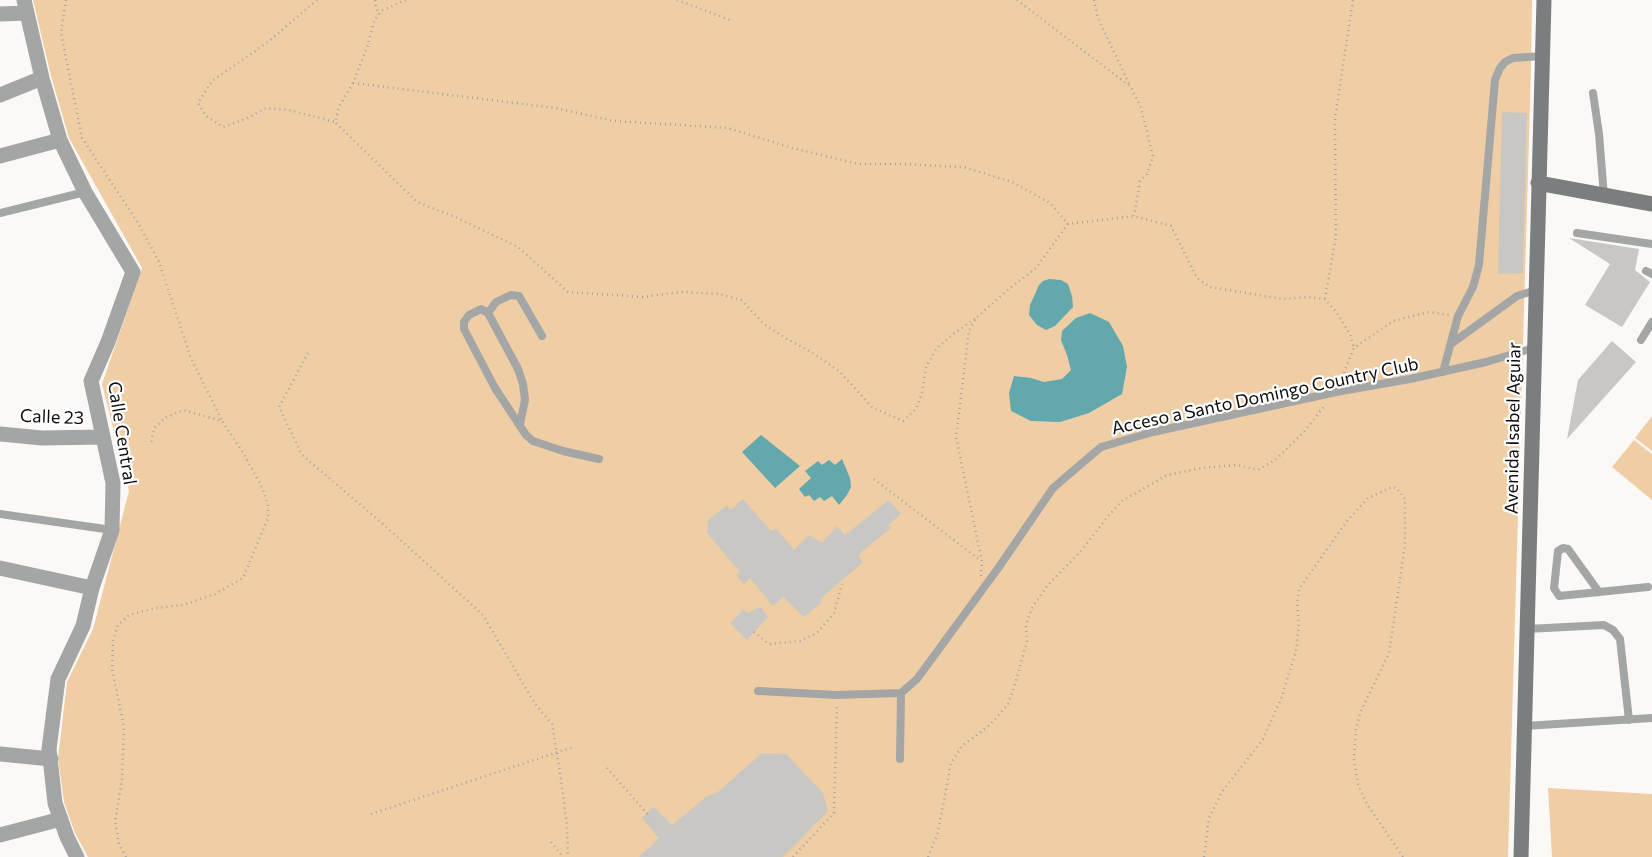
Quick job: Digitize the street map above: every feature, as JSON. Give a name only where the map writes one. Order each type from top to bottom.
[{"type":"main road","name":"Avenida Isabel Aguiar","points":[[1521,857],[1544,0]]},
{"type":"main road","points":[[1538,183],[1652,204]]},
{"type":"street","points":[[0,14],[26,6]]},
{"type":"street","name":"Calle Central","points":[[26,6],[42,78],[60,140],[85,192],[133,272],[108,342],[91,381],[113,483],[112,530],[92,588],[83,626],[58,679],[49,749],[55,803],[67,837],[78,857]]},
{"type":"street","points":[[0,95],[42,78]]},
{"type":"street","points":[[0,156],[60,140]]},
{"type":"street","name":"Calle 23","points":[[0,434],[42,438],[103,437]]},
{"type":"street","points":[[0,568],[92,588]]},
{"type":"street","points":[[0,754],[51,759]]},
{"type":"street","points":[[0,834],[61,819]]},
{"type":"lane","points":[[1443,372],[1458,316],[1476,278],[1479,264],[1495,80],[1500,68],[1506,62],[1514,58],[1542,56]]},
{"type":"lane","points":[[1593,93],[1599,134],[1604,196]]},
{"type":"lane","points":[[0,213],[85,192]]},
{"type":"lane","points":[[1576,233],[1652,244]]},
{"type":"lane","points":[[1451,344],[1518,296],[1536,290]]},
{"type":"lane","points":[[488,313],[496,302],[512,295],[519,296],[542,336]]},
{"type":"lane","points":[[520,424],[525,400],[518,368],[488,313],[481,309],[469,314],[464,322],[464,329],[495,388],[526,434],[533,441],[563,451],[600,459]]},
{"type":"lane","points":[[1641,340],[1652,322]]},
{"type":"lane","name":"Acceso a Santo Domingo Country Club","points":[[901,693],[917,679],[1000,567],[1053,488],[1101,448],[1153,432],[1336,392],[1443,372],[1534,348]]},
{"type":"lane","points":[[0,514],[112,530]]},
{"type":"lane","points":[[1599,592],[1568,549],[1563,548],[1558,551],[1554,588],[1559,596],[1599,592],[1648,586]]},
{"type":"lane","points":[[1527,629],[1604,626],[1614,630],[1620,639],[1629,720]]},
{"type":"lane","points":[[758,691],[837,695],[901,693],[900,759]]},
{"type":"lane","points":[[1524,726],[1652,718]]},
{"type":"path","points":[[66,0],[61,33],[82,138],[138,223],[159,262],[190,356],[222,421],[242,451],[262,487],[268,504],[268,518],[243,578],[215,594],[183,605],[156,608],[129,615],[118,625],[113,641],[112,670],[124,727],[122,780],[115,821],[119,844],[126,857]]},
{"type":"path","points":[[317,0],[268,42],[212,81],[198,103],[206,116],[223,127],[246,119],[266,108],[289,110],[335,122],[417,202],[455,217],[518,247],[568,292],[643,297],[681,292],[719,294],[741,300],[764,324],[839,370],[872,408],[904,421],[916,409],[922,393],[926,367],[936,349],[1036,268],[1068,224],[1134,216],[1171,226],[1197,278],[1210,287],[1283,299],[1325,298]]},
{"type":"path","points":[[375,0],[378,15]]},
{"type":"path","points":[[335,122],[339,107],[353,83],[367,48],[374,21],[381,12],[406,0]]},
{"type":"path","points":[[677,0],[733,21]]},
{"type":"path","points":[[1017,0],[1131,87]]},
{"type":"path","points":[[1094,0],[1098,18],[1140,108],[1153,156],[1147,174],[1140,181],[1134,216]]},
{"type":"path","points":[[1353,0],[1334,118],[1336,236],[1325,298],[1350,334],[1354,348]]},
{"type":"path","points":[[353,83],[555,108],[614,120],[728,128],[792,148],[859,164],[963,167],[1012,182],[1050,202],[1068,224]]},
{"type":"path","points":[[928,857],[938,832],[951,763],[962,746],[990,725],[1008,704],[1014,691],[1026,642],[1026,624],[1032,608],[1047,586],[1080,552],[1122,501],[1167,475],[1202,468],[1237,465],[1258,470],[1275,460],[1298,437],[1336,392],[1354,348],[1393,321],[1429,312],[1458,316]]},
{"type":"path","points":[[874,479],[982,562],[956,437],[969,331],[976,318]]},
{"type":"path","points":[[308,353],[279,407],[302,456],[383,524],[483,615],[535,704],[552,724],[567,826],[568,857]]},
{"type":"path","points":[[151,442],[154,428],[165,418],[182,410],[222,421]]},
{"type":"path","points":[[1204,857],[1208,818],[1221,793],[1263,739],[1281,699],[1296,652],[1300,624],[1297,604],[1299,589],[1347,521],[1368,498],[1392,487],[1397,488],[1405,499],[1405,544],[1400,586],[1389,653],[1361,711],[1356,728],[1354,760],[1358,784],[1367,804],[1403,857]]},
{"type":"path","points":[[754,632],[768,644],[800,641],[817,633],[834,613],[842,584]]},
{"type":"path","points":[[793,857],[834,813],[837,695]]},
{"type":"path","points":[[371,814],[573,747]]},
{"type":"path","points":[[608,768],[650,817]]},
{"type":"path","points":[[551,842],[563,857]]},
{"type":"shaded area","points":[[33,0],[1532,0],[1508,857],[88,857],[75,833],[64,802],[58,758],[67,682],[93,629],[129,491],[102,384],[142,268],[69,138],[51,76]]},
{"type":"shaded area","points":[[1652,416],[1652,451],[1635,438]]},
{"type":"shaded area","points":[[1634,440],[1652,454],[1652,500],[1612,467]]},
{"type":"shaded area","points":[[1548,788],[1652,794],[1652,857],[1552,857]]},
{"type":"water","points":[[1049,279],[1061,280],[1068,284],[1073,307],[1055,326],[1046,330],[1037,325],[1029,315],[1030,305],[1039,285]]},
{"type":"water","points":[[1090,313],[1109,322],[1123,346],[1127,367],[1122,394],[1089,413],[1060,422],[1031,421],[1011,411],[1009,393],[1014,376],[1044,382],[1062,379],[1071,370],[1061,340],[1062,331],[1076,318]]},
{"type":"water","points":[[761,435],[800,466],[775,488],[742,452]]},
{"type":"water","points":[[842,459],[850,478],[851,487],[839,505],[832,496],[824,501],[820,497],[814,501],[809,495],[805,497],[799,489],[811,478],[805,471],[818,461],[822,465],[829,460],[835,465]]},
{"type":"building","points":[[1502,112],[1527,113],[1523,273],[1498,274]]},
{"type":"building","points":[[1569,238],[1639,249],[1635,270],[1650,282],[1622,327],[1585,305],[1610,264]]},
{"type":"building","points":[[1612,341],[1636,362],[1567,439],[1578,380]]},
{"type":"building","points":[[743,499],[771,531],[776,528],[794,550],[809,535],[822,543],[837,526],[845,535],[889,500],[901,514],[888,525],[891,528],[858,555],[863,562],[820,599],[822,602],[804,617],[783,597],[773,606],[750,578],[744,584],[736,575],[740,572],[707,533],[708,520],[727,505],[730,510]]},
{"type":"building","points":[[761,607],[768,617],[747,640],[730,623],[744,609],[747,613]]},
{"type":"building","points":[[762,753],[786,754],[823,793],[828,811],[783,857],[639,857],[659,838],[642,818],[654,807],[672,825],[706,797],[718,792]]}]
